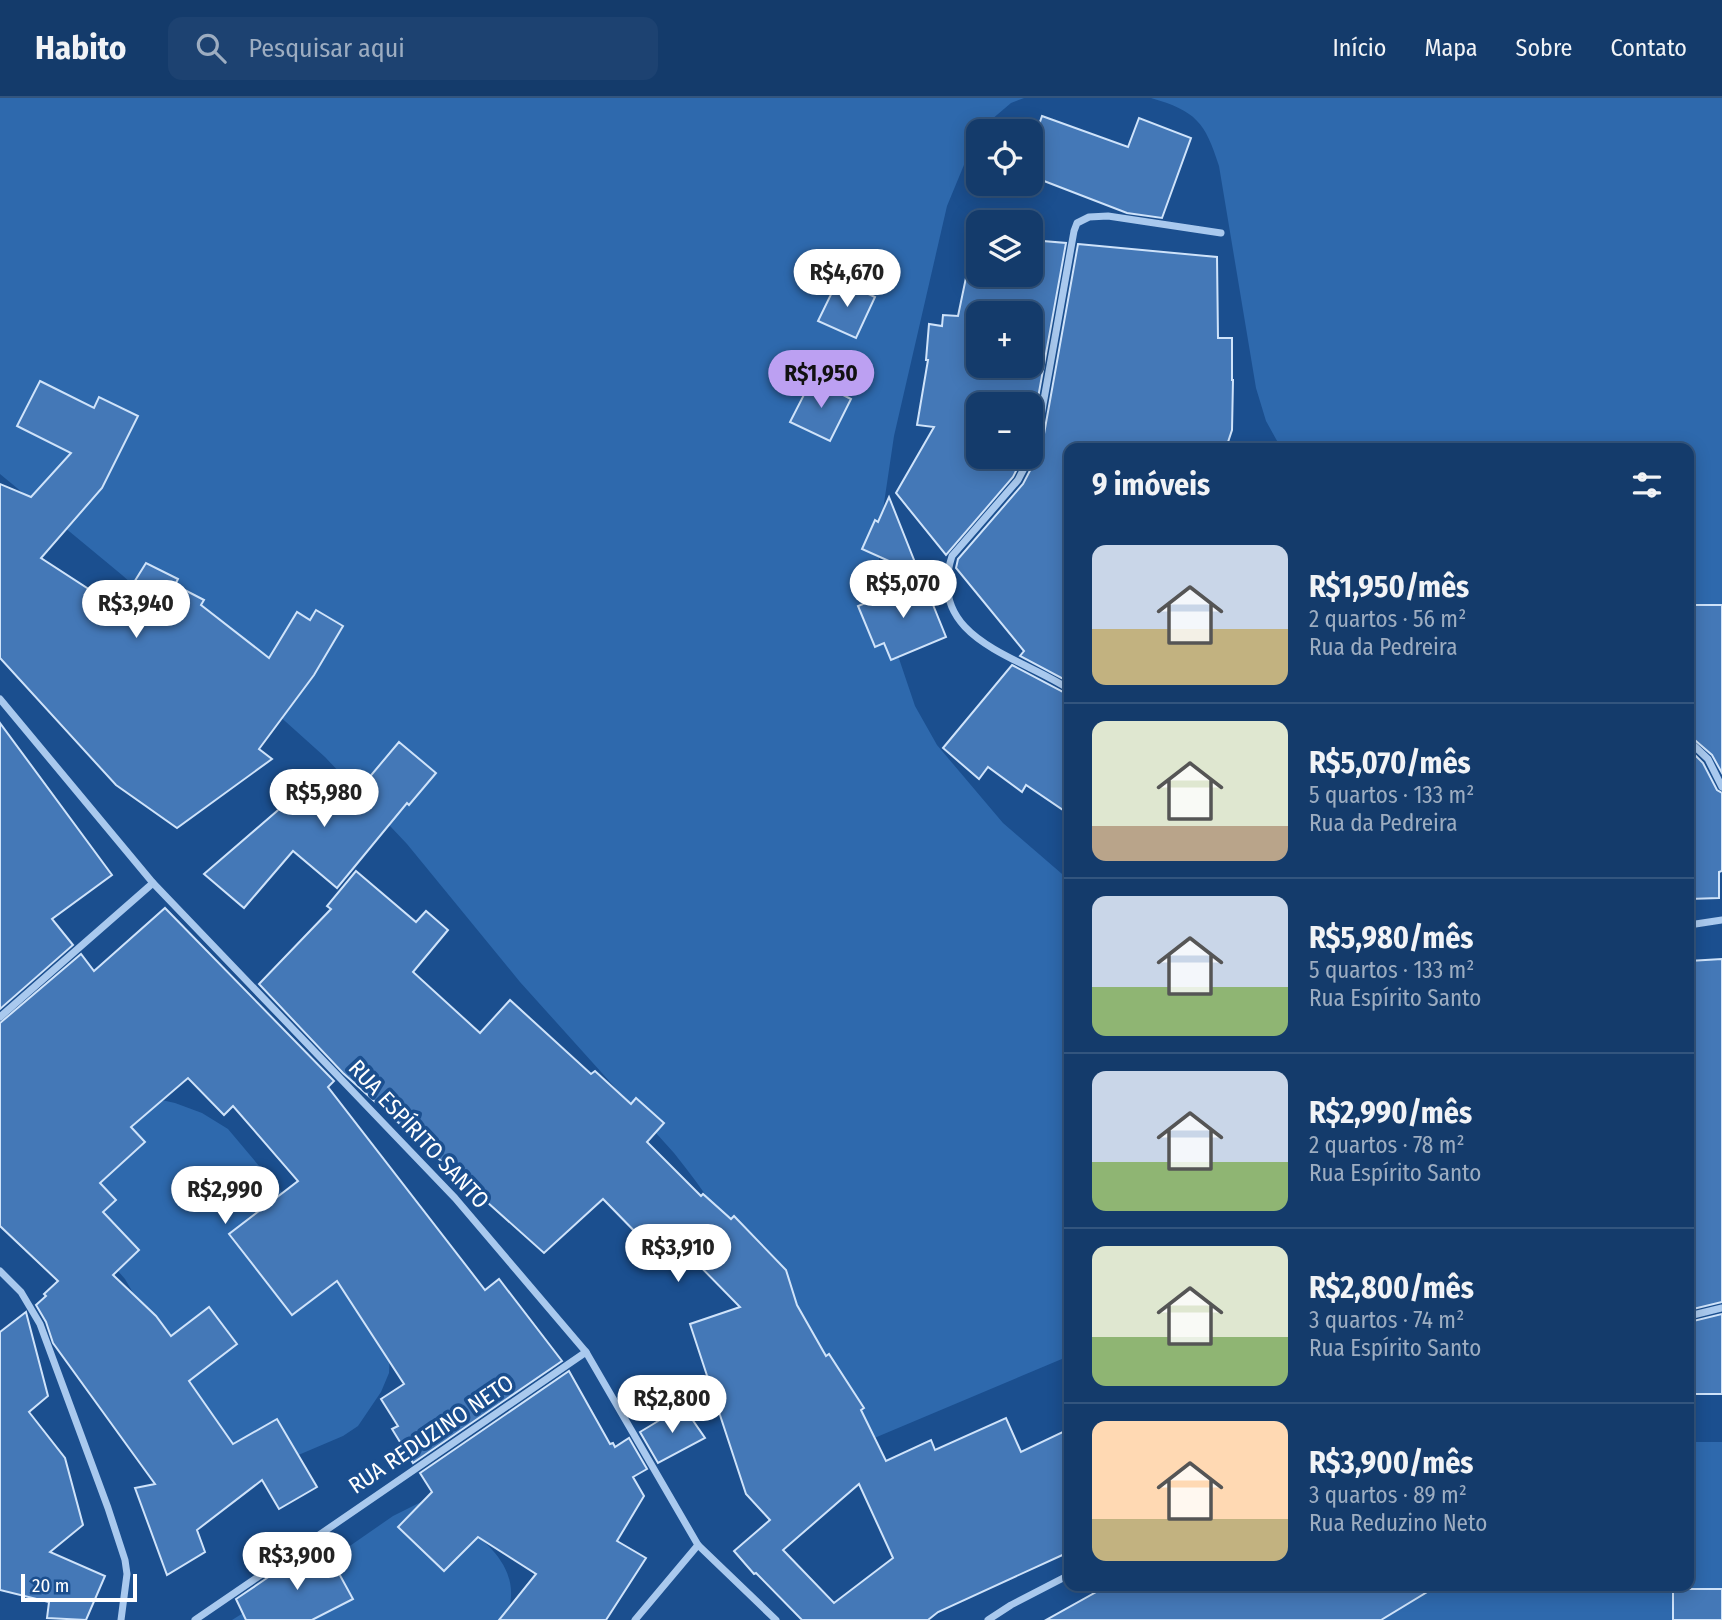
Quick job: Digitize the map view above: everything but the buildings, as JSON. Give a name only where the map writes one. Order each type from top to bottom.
[{"type":"street","points":[[1043,405],[1077,223],[1088,217],[1108,216],[1221,233]]},
{"type":"street","points":[[1023,469],[1018,480],[952,556],[948,566],[947,592],[951,607],[968,632],[1064,686]]},
{"type":"street","name":"RUA ESPÍRITO SANTO","points":[[0,699],[153,883],[455,1198],[586,1352],[698,1545],[776,1620]]},
{"type":"street","points":[[1694,746],[1708,759],[1722,787]]},
{"type":"street","points":[[0,1017],[153,883]]},
{"type":"street","points":[[1694,924],[1722,920]]},
{"type":"street","points":[[0,1271],[20,1292],[40,1324],[108,1508],[127,1574],[121,1620]]},
{"type":"street","points":[[1694,1315],[1722,1308]]},
{"type":"street","name":"RUA REDUZINO NETO","points":[[195,1620],[586,1352]]},
{"type":"street","points":[[635,1620],[698,1545]]},
{"type":"street","points":[[988,1620],[1064,1578]]},
{"type":"shaded area","points":[[0,98],[1024,98],[1011,103],[992,119],[966,119],[966,160],[947,206],[894,436],[879,537],[879,574],[887,623],[915,706],[937,745],[1003,823],[1064,876],[1064,1358],[853,1447],[748,1259],[674,1153],[520,982],[407,844],[325,757],[122,575],[0,474]]},
{"type":"shaded area","points":[[1151,98],[1722,98],[1722,652],[1694,641],[1694,443],[1278,443],[1266,421],[1256,388],[1219,166],[1209,139],[1197,120]]},
{"type":"shaded area","points":[[148,1097],[202,1113],[228,1129],[316,1228],[390,1348],[389,1373],[381,1392],[358,1426],[343,1436],[289,1459],[231,1462],[125,1279],[104,1255],[57,1143]]},
{"type":"shaded area","points":[[1694,1442],[1722,1442],[1722,1620],[1278,1620],[1329,1591],[1694,1591]]},
{"type":"shaded area","points":[[423,1501],[429,1501],[477,1535],[503,1564],[510,1580],[511,1599],[505,1620],[232,1620],[393,1516]]}]
